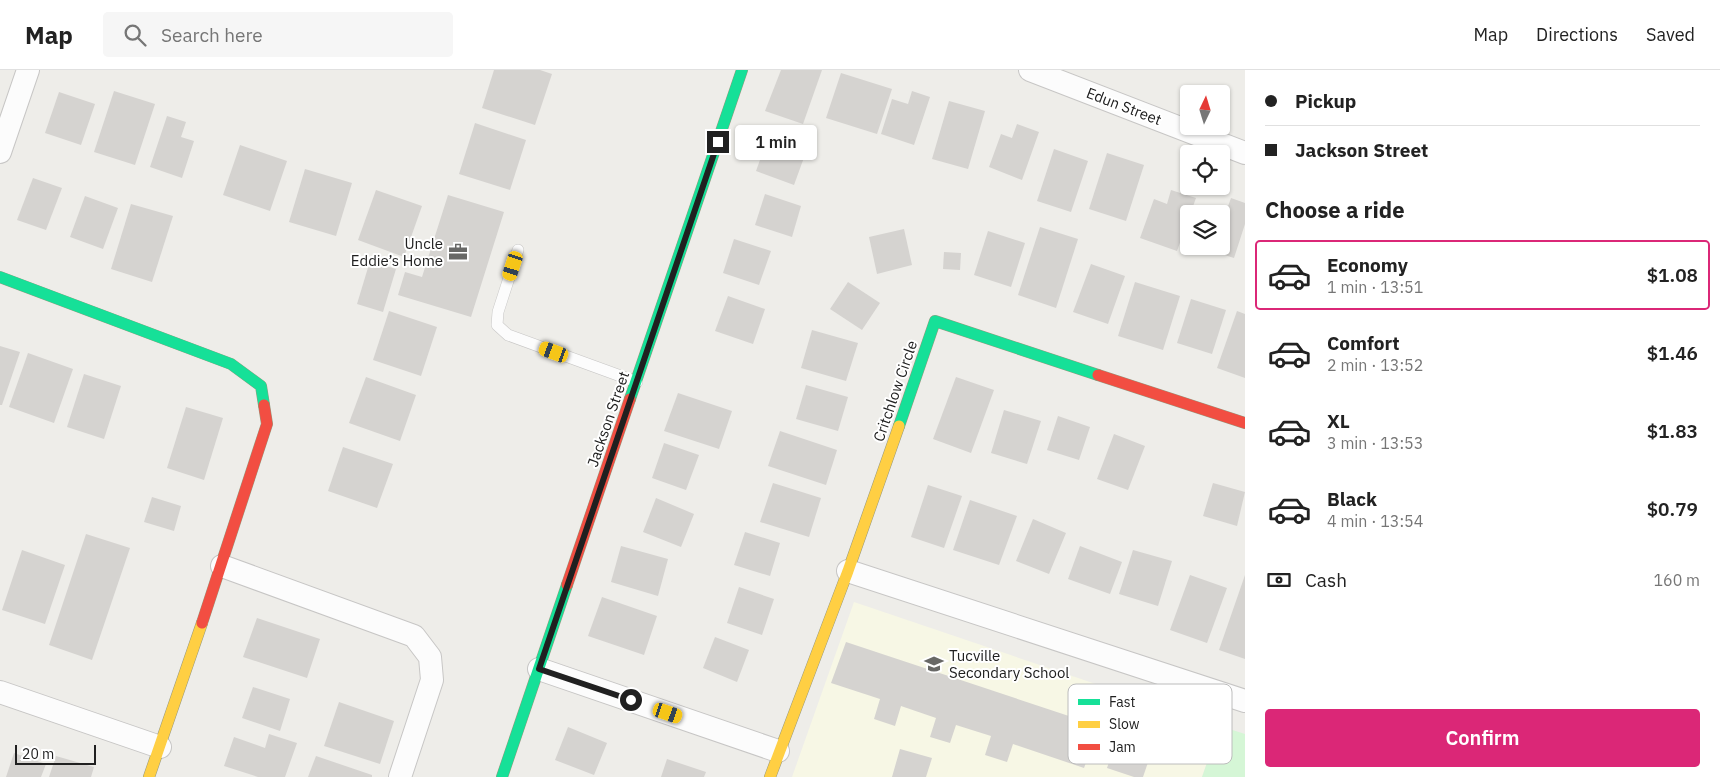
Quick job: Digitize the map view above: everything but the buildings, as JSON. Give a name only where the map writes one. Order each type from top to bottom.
[{"type":"street","points":[[0,152],[28,70]]},
{"type":"street","name":"Jackson Street","points":[[502,777],[742,70]]},
{"type":"street","name":"Edun Street","points":[[1030,70],[1245,153]]},
{"type":"street","points":[[0,277],[231,364],[261,386],[267,424],[222,566],[149,777]]},
{"type":"street","name":"Critchlow Circle","points":[[770,777],[778,751],[848,571],[935,321],[1245,423]]},
{"type":"street","points":[[222,566],[414,636],[430,657],[432,680],[400,777]]},
{"type":"street","points":[[848,571],[1193,684]]},
{"type":"street","points":[[539,669],[778,751]]},
{"type":"street","points":[[0,692],[160,747]]},
{"type":"street","points":[[1232,697],[1245,701]]},
{"type":"lane","points":[[518,250],[498,312],[498,325],[508,336],[636,382]]},
{"type":"shaded area","name":"Tucville Secondary School","points":[[854,602],[1096,684],[1068,684],[1068,764],[1207,764],[1202,777],[792,777]]},
{"type":"green space","points":[[1232,730],[1245,734],[1245,777],[1202,777],[1207,764],[1232,764]]},
{"type":"traffic: fast","points":[[630,399],[742,70]]},
{"type":"traffic: fast","points":[[0,277],[231,364],[261,386],[264,405]]},
{"type":"traffic: fast","points":[[899,426],[935,321],[1098,375]]},
{"type":"traffic: fast","points":[[502,777],[567,585]]},
{"type":"traffic: slow","points":[[770,777],[848,571],[899,426]]},
{"type":"traffic: slow","points":[[149,777],[202,623]]},
{"type":"traffic: jam","points":[[1098,375],[1245,423]]},
{"type":"traffic: jam","points":[[567,585],[630,399]]},
{"type":"traffic: jam","points":[[202,623],[267,424],[264,405]]},
{"type":"place","name":"Uncle Eddie’s Home","points":[[458,252]]},
{"type":"place","name":"Tucville Secondary School","points":[[934,664]]},
{"type":"route","points":[[631,700],[539,669],[718,142]]}]
